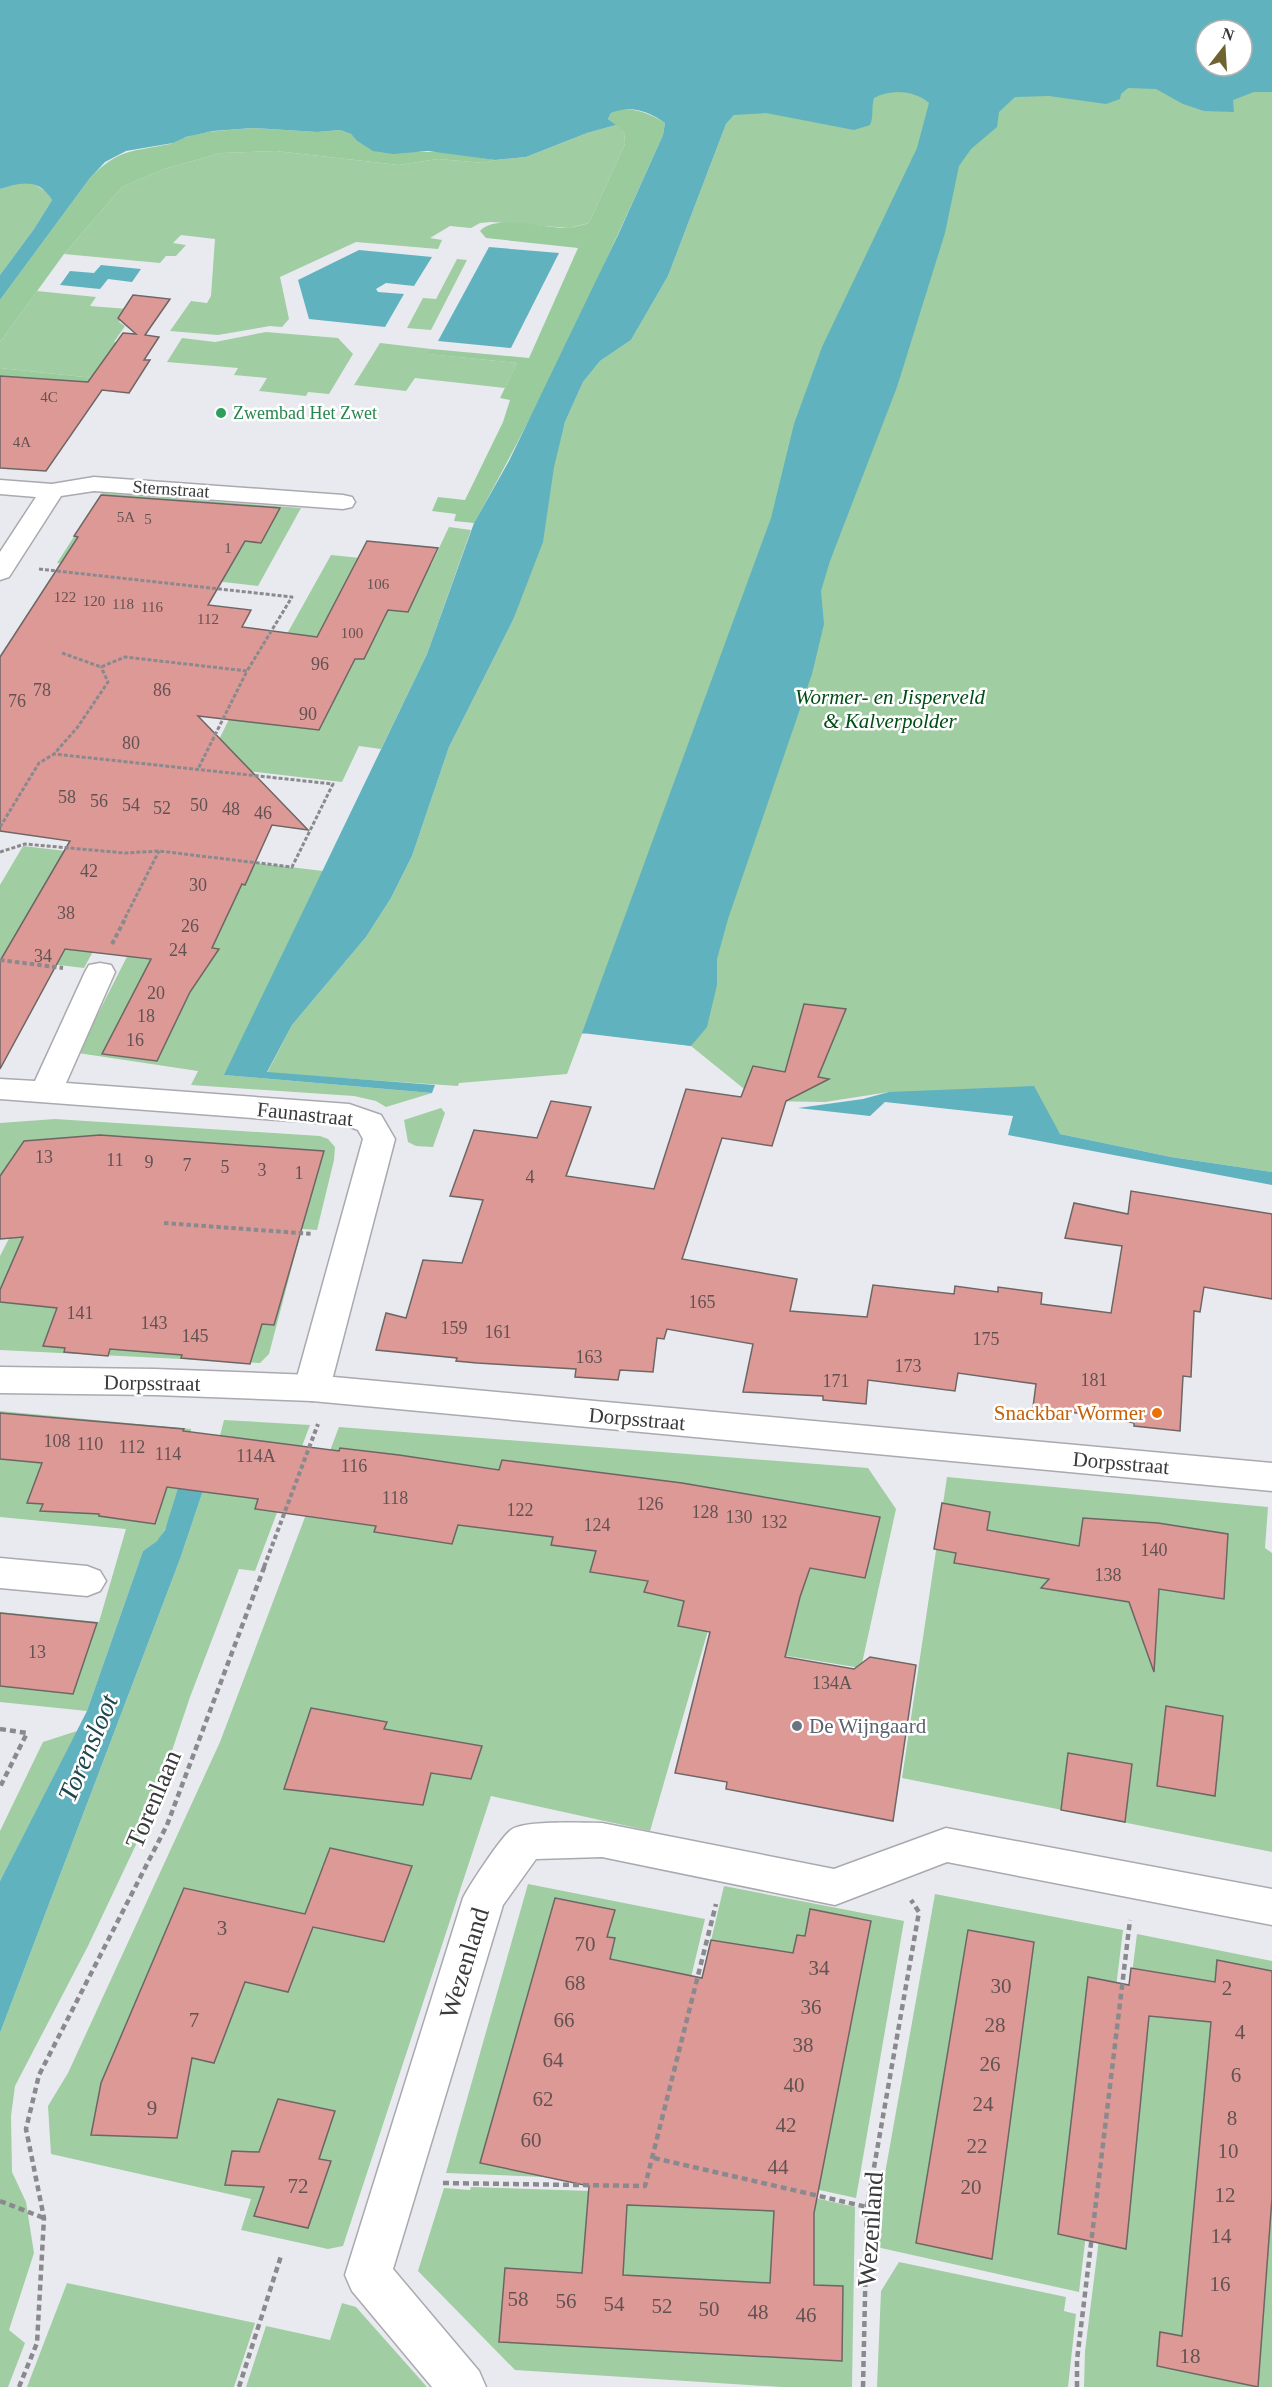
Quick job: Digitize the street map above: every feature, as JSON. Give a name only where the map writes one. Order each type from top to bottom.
[{"type":"street","name":"Sternstraat","points":[[0,487],[52,491],[94,484],[343,502]]},
{"type":"street","points":[[3,569],[52,491]]},
{"type":"street","points":[[45,1093],[100,972]]},
{"type":"street","name":"Faunastraat","points":[[0,1089],[350,1115],[370,1123],[379,1139],[353,1237],[322,1389]]},
{"type":"street","name":"Dorpsstraat","points":[[0,1380],[156,1382],[322,1389],[1272,1477]]},
{"type":"street","points":[[0,1573],[87,1581]]},
{"type":"street","name":"Wezenland","points":[[462,2387],[368,2275],[484,1898],[525,1842],[602,1840],[835,1887],[946,1845],[1272,1907]]},
{"type":"path","points":[[3,569],[292,597],[247,671],[198,769]]},
{"type":"path","points":[[62,652],[101,667],[125,657],[247,671]]},
{"type":"path","points":[[0,827],[39,763],[54,754],[77,728],[108,682],[101,667]]},
{"type":"path","points":[[0,852],[25,844],[125,853],[159,851],[292,867],[333,784],[54,754]]},
{"type":"path","points":[[0,960],[100,972],[159,851]]},
{"type":"path","points":[[164,1223],[353,1237]]},
{"type":"path","name":"Torenlaan","points":[[19,2387],[37,2343],[44,2218],[26,2129],[39,2075],[166,1825],[322,1389]]},
{"type":"path","points":[[0,1730],[27,1733],[0,1787]]},
{"type":"path","points":[[397,2182],[645,2186],[654,2158],[725,1865]]},
{"type":"path","name":"Wezenland","points":[[863,2387],[867,2207],[919,1912],[889,1867]]},
{"type":"path","points":[[1077,2387],[1077,2360],[1135,1881]]},
{"type":"path","points":[[654,2158],[867,2207]]},
{"type":"path","points":[[0,2201],[44,2218]]},
{"type":"path","points":[[239,2387],[281,2256]]},
{"type":"green space","name":"Wormer- en Jisperveld & Kalverpolder","points":[[0,0],[1272,0],[1272,1172],[1171,1157],[1060,1134],[1031,1096],[889,1092],[825,1102],[759,1101],[691,1046],[588,1033],[582,1034],[567,1074],[459,1083],[458,1086],[267,1073],[292,1025],[366,937],[391,898],[412,856],[449,747],[513,620],[565,422],[583,382],[600,361],[631,340],[668,276],[726,124],[734,115]]},
{"type":"green space","points":[[619,109],[648,114],[665,123],[663,135],[573,331],[500,476],[474,523],[454,521],[456,514],[432,511],[438,497],[465,500],[503,422],[510,400],[500,398],[517,363],[428,354],[431,349],[529,358],[578,248],[486,238],[480,231],[497,223],[565,228],[589,223],[625,144],[624,132],[608,119],[611,113]]},
{"type":"green space","points":[[616,125],[624,132],[625,144],[589,223],[569,228],[491,222],[480,223],[471,228],[450,226],[430,238],[442,240],[438,249],[356,242],[280,277],[289,319],[282,327],[270,326],[218,335],[170,331],[191,301],[207,303],[211,296],[215,239],[181,235],[173,243],[186,245],[176,256],[166,256],[160,263],[64,254],[122,187],[164,169],[221,153],[276,151],[399,165],[438,159],[484,163],[526,157],[587,133]]},
{"type":"green space","points":[[253,128],[317,132],[340,130],[351,134],[356,140],[411,152],[444,152],[495,160],[484,163],[438,159],[399,165],[276,151],[221,153],[164,169],[122,187],[64,254],[0,342],[0,300],[90,178],[100,168],[118,156],[136,150],[170,144],[204,133]]},
{"type":"green space","points":[[30,182],[47,192],[52,200],[0,275],[0,189]]},
{"type":"green space","points":[[457,259],[467,260],[431,330],[407,328],[423,298],[436,299]]},
{"type":"green space","points":[[37,291],[96,297],[90,306],[128,309],[119,322],[125,326],[114,342],[128,343],[103,379],[0,368],[0,342]]},
{"type":"green space","points":[[266,332],[338,338],[353,354],[329,394],[308,392],[306,396],[259,391],[267,378],[234,375],[238,368],[167,362],[182,338],[215,342]]},
{"type":"green space","points":[[380,343],[431,349],[429,354],[517,363],[505,388],[415,378],[406,391],[354,385]]},
{"type":"green space","points":[[0,368],[103,379],[104,384],[0,376]]},
{"type":"green space","points":[[102,493],[301,508],[258,586],[57,563]]},
{"type":"green space","points":[[449,527],[471,530],[427,654],[381,749],[359,746],[342,782],[206,766],[261,654],[278,650],[331,555],[431,565]]},
{"type":"green space","points":[[23,846],[143,860],[84,968],[0,958],[0,885]]},
{"type":"green space","points":[[163,852],[323,871],[225,1075],[432,1093],[386,1107],[376,1101],[354,1096],[191,1085],[198,1071],[78,1053],[136,939]]},
{"type":"green space","points":[[441,1108],[445,1113],[433,1147],[416,1146],[408,1142],[404,1120]]},
{"type":"green space","points":[[55,1119],[320,1136],[328,1139],[335,1147],[317,1230],[161,1219],[158,1228],[300,1236],[269,1354],[260,1363],[0,1350],[0,1256],[18,1221],[0,1223],[0,1123]]},
{"type":"green space","points":[[0,1411],[191,1429],[184,1470],[170,1518],[158,1540],[143,1551],[87,1711],[0,1702],[0,1612],[99,1622],[126,1529],[0,1517]]},
{"type":"green space","points":[[224,1420],[310,1425],[255,1571],[239,1569],[190,1697],[151,1813],[88,1946],[15,2086],[11,2116],[12,2172],[26,2202],[34,2253],[9,2330],[25,2343],[8,2387],[0,2387],[0,2033],[180,1559],[215,1455]]},
{"type":"green space","points":[[339,1427],[868,1468],[896,1509],[861,1668],[763,1652],[709,1627],[650,1831],[491,1796],[343,2246],[328,2249],[241,2230],[251,2199],[51,2154],[48,2106],[68,2073],[220,1742]]},
{"type":"green space","points":[[947,1477],[1268,1507],[1265,1548],[1272,1553],[1272,1852],[902,1778]]},
{"type":"green space","points":[[77,1731],[0,1881],[0,1831],[43,1742]]},
{"type":"green space","points":[[528,1884],[705,1919],[642,2181],[446,2173]]},
{"type":"green space","points":[[724,1886],[904,1921],[856,2198],[660,2155]]},
{"type":"green space","points":[[935,1894],[1123,1930],[1079,2292],[872,2246]]},
{"type":"green space","points":[[1137,1934],[1272,1961],[1272,2387],[1084,2387],[1085,2351]]},
{"type":"green space","points":[[659,2163],[855,2207],[852,2387],[781,2387],[515,2370],[418,2271],[444,2188],[651,2193]]},
{"type":"green space","points":[[899,2262],[1066,2297],[1064,2311],[1076,2314],[1068,2387],[877,2387],[881,2291]]},
{"type":"green space","points":[[67,2283],[255,2323],[234,2387],[27,2387]]},
{"type":"green space","points":[[342,2303],[356,2307],[427,2387],[246,2387],[266,2326],[330,2340]]},
{"type":"water","points":[[0,0],[1272,0],[1272,92],[1254,92],[1233,100],[1234,112],[1204,111],[1183,104],[1156,89],[1128,88],[1121,94],[1120,99],[1106,104],[1049,96],[1015,97],[999,112],[997,127],[971,149],[959,166],[945,233],[897,387],[830,561],[821,591],[824,624],[812,674],[728,919],[717,959],[717,985],[707,1027],[691,1046],[582,1033],[771,518],[794,424],[822,347],[917,148],[929,103],[909,93],[895,92],[881,95],[874,98],[870,125],[854,130],[766,113],[734,115],[726,124],[668,276],[631,340],[600,361],[583,382],[565,422],[554,467],[543,542],[513,620],[449,747],[412,856],[391,898],[366,937],[292,1025],[267,1072],[435,1085],[432,1093],[224,1075],[427,654],[474,523],[509,461],[618,235],[663,135],[665,123],[639,110],[618,111],[611,113],[608,119],[616,125],[587,133],[526,157],[495,160],[428,151],[393,154],[373,151],[351,134],[340,130],[317,132],[253,128],[213,131],[186,137],[173,143],[126,151],[105,162],[90,178],[0,300],[0,275],[52,200],[47,193],[35,185],[15,185],[0,189]]},
{"type":"water","points":[[489,247],[559,253],[511,348],[438,341]]},
{"type":"water","points":[[359,250],[432,257],[414,286],[386,283],[376,289],[378,292],[404,294],[385,327],[309,319],[298,280]]},
{"type":"water","points":[[101,265],[141,269],[132,282],[108,279],[100,289],[60,285],[70,271],[94,273]]},
{"type":"water","points":[[1034,1086],[1060,1134],[1171,1157],[1272,1172],[1272,1185],[1008,1135],[1013,1116],[885,1102],[870,1116],[798,1108],[863,1099],[889,1092]]},
{"type":"water","name":"Torensloot","points":[[190,1450],[215,1455],[180,1559],[0,2033],[0,1881],[87,1711],[143,1551],[157,1541],[165,1530]]},
{"type":"building","points":[[133,295],[170,299],[145,335],[159,337],[144,360],[150,360],[129,393],[102,390],[46,471],[0,468],[0,376],[88,382],[123,333],[136,334],[118,318]]},
{"type":"building","points":[[101,495],[280,508],[261,543],[245,541],[208,605],[251,610],[242,627],[317,637],[367,541],[438,548],[408,612],[388,610],[364,659],[355,659],[319,730],[198,716],[308,830],[272,825],[245,885],[242,884],[212,948],[219,949],[190,992],[157,1061],[102,1054],[151,959],[65,949],[0,1069],[0,961],[70,841],[0,831],[0,657],[78,537],[74,536]]},
{"type":"building","points":[[804,1004],[846,1009],[818,1077],[829,1079],[786,1101],[772,1146],[722,1138],[682,1259],[797,1279],[790,1311],[867,1317],[873,1285],[954,1294],[955,1286],[998,1292],[998,1287],[1042,1293],[1041,1304],[1111,1313],[1122,1246],[1065,1238],[1074,1203],[1128,1214],[1131,1191],[1272,1214],[1272,1299],[1204,1287],[1200,1312],[1194,1311],[1191,1377],[1183,1376],[1180,1431],[1134,1426],[1134,1423],[1106,1417],[1033,1407],[1036,1384],[958,1373],[955,1391],[868,1380],[866,1404],[823,1400],[823,1396],[743,1392],[753,1344],[667,1329],[664,1339],[657,1338],[653,1372],[620,1370],[618,1380],[575,1377],[576,1369],[477,1363],[456,1361],[457,1358],[376,1350],[386,1313],[406,1318],[423,1260],[462,1263],[483,1200],[450,1196],[474,1130],[537,1138],[551,1101],[591,1107],[566,1176],[654,1189],[686,1089],[741,1097],[753,1066],[785,1072]]},
{"type":"building","points":[[100,1135],[324,1151],[274,1325],[262,1324],[250,1364],[110,1349],[108,1356],[64,1352],[65,1348],[43,1346],[57,1308],[0,1302],[0,1290],[23,1237],[0,1239],[0,1176],[24,1141]]},
{"type":"building","points":[[0,1413],[184,1429],[183,1431],[339,1451],[340,1448],[399,1455],[499,1470],[502,1460],[682,1483],[880,1517],[865,1578],[810,1568],[785,1657],[854,1669],[870,1657],[916,1665],[893,1821],[726,1789],[727,1782],[675,1773],[710,1632],[678,1626],[684,1601],[644,1592],[648,1581],[590,1572],[596,1551],[551,1545],[553,1537],[458,1525],[452,1544],[374,1532],[376,1526],[255,1509],[258,1499],[167,1487],[155,1524],[99,1516],[99,1514],[40,1511],[43,1504],[27,1503],[42,1463],[0,1459]]},
{"type":"building","points":[[942,1503],[990,1512],[987,1530],[1079,1546],[1083,1518],[1158,1523],[1228,1534],[1224,1599],[1159,1589],[1154,1672],[1129,1602],[1041,1588],[1049,1579],[954,1563],[956,1553],[934,1549]]},
{"type":"building","points":[[0,1613],[97,1623],[73,1694],[0,1686]]},
{"type":"building","points":[[1166,1706],[1223,1716],[1215,1796],[1157,1786]]},
{"type":"building","points":[[311,1708],[387,1722],[384,1729],[482,1746],[471,1779],[431,1773],[423,1805],[284,1789]]},
{"type":"building","points":[[1068,1753],[1132,1764],[1125,1822],[1061,1810]]},
{"type":"building","points":[[330,1848],[412,1866],[384,1942],[313,1927],[288,1992],[245,1982],[214,2063],[192,2058],[177,2138],[91,2135],[101,2083],[184,1888],[305,1914]]},
{"type":"building","points":[[555,1898],[615,1910],[607,1937],[615,1938],[610,1959],[702,1978],[711,1940],[793,1953],[797,1935],[805,1936],[810,1909],[871,1921],[814,2213],[814,2285],[843,2286],[842,2361],[499,2342],[505,2268],[582,2273],[589,2186],[480,2163]],"holes":[[[627,2205],[774,2211],[770,2283],[623,2275]]]},
{"type":"building","points":[[968,1930],[1034,1942],[992,2259],[916,2243]]},
{"type":"building","points":[[1217,1960],[1272,1971],[1272,2198],[1258,2387],[1157,2366],[1160,2332],[1182,2336],[1211,2022],[1149,2016],[1126,2249],[1058,2234],[1088,1977],[1129,1985],[1131,1968],[1215,1982]]},
{"type":"building","points":[[278,2099],[335,2111],[319,2159],[331,2161],[308,2228],[254,2216],[264,2187],[225,2185],[232,2151],[259,2152]]},
{"type":"place","name":"Zwembad Het Zwet","points":[[221,413]]},
{"type":"place","name":"Snackbar Wormer","points":[[1157,1413]]},
{"type":"place","name":"De Wijngaard","points":[[797,1726]]}]
